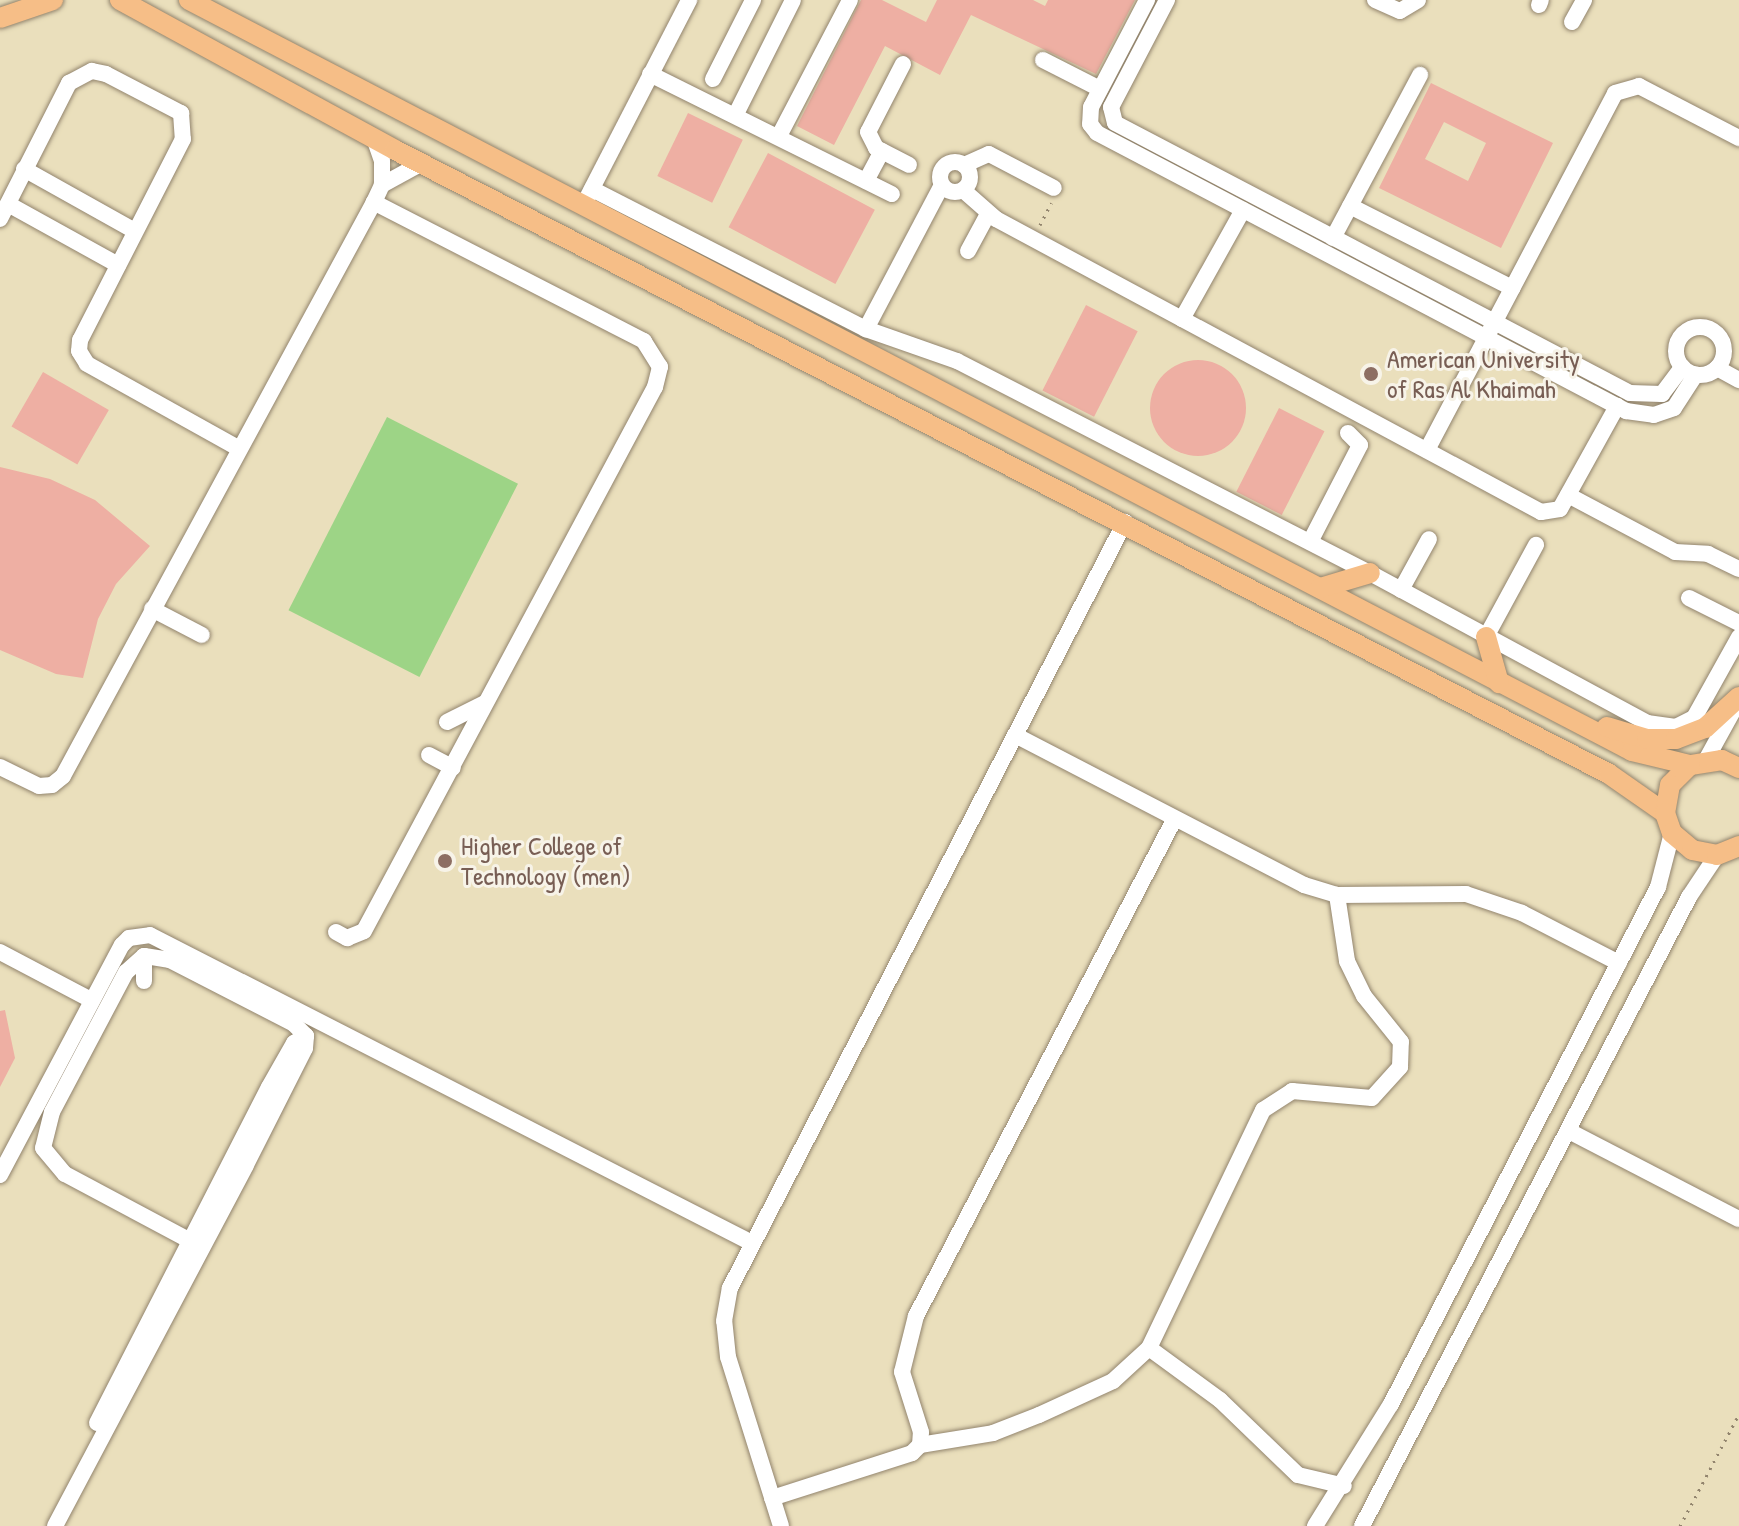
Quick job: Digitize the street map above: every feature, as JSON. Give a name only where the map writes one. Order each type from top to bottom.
[{"type":"main road","points":[[0,18],[53,0]]},
{"type":"main road","points":[[120,0],[422,163],[1125,522],[1609,774],[1665,813]]},
{"type":"main road","points":[[189,0],[588,197],[1499,683],[1646,757],[1739,768]]},
{"type":"main road","points":[[1320,588],[1370,573]]},
{"type":"main road","points":[[1486,637],[1499,683]]},
{"type":"main road","points":[[1579,723],[1666,740],[1705,728],[1739,699]]},
{"type":"main road","points":[[1698,762],[1670,785],[1665,813],[1672,833],[1692,850],[1732,851]]},
{"type":"street","points":[[689,0],[588,197],[866,329],[957,361],[1370,573],[1647,723],[1666,727],[1685,723],[1700,711],[1739,637]]},
{"type":"street","points":[[713,79],[753,0]]},
{"type":"street","points":[[736,114],[793,0]]},
{"type":"street","points":[[779,136],[850,0]]},
{"type":"street","points":[[1093,129],[1091,107],[1147,0]]},
{"type":"street","points":[[1093,129],[1107,127],[1167,0]]},
{"type":"street","points":[[1376,0],[1404,11],[1418,0]]},
{"type":"street","points":[[1572,22],[1584,0]]},
{"type":"street","points":[[1043,60],[1100,89]]},
{"type":"street","points":[[903,64],[868,132],[882,151],[909,165]]},
{"type":"street","points":[[653,70],[892,194]]},
{"type":"street","points":[[118,265],[4,212],[69,83],[92,71],[181,113],[183,139],[80,340],[87,364],[238,448]]},
{"type":"street","points":[[1333,238],[1420,75]]},
{"type":"street","points":[[1427,450],[1620,89],[1639,86],[1739,138]]},
{"type":"street","points":[[1091,107],[1333,238],[1638,396],[1668,390],[1689,370],[1727,361]]},
{"type":"street","points":[[1093,129],[1617,406],[1645,416],[1664,413],[1681,401],[1689,370],[1677,343],[1690,329],[1714,331],[1739,380]]},
{"type":"street","points":[[0,767],[39,786],[52,785],[63,776],[374,202],[382,185],[374,138]]},
{"type":"street","points":[[866,181],[882,151]]},
{"type":"street","points":[[866,329],[942,185],[943,168],[953,162],[964,165],[989,154],[1054,188]]},
{"type":"street","points":[[382,185],[422,163]]},
{"type":"street","points":[[963,190],[970,175],[964,165]]},
{"type":"street","points":[[24,169],[135,231]]},
{"type":"street","points":[[942,185],[952,192],[963,190]]},
{"type":"street","points":[[963,190],[988,214],[1541,512],[1557,512],[1617,406]]},
{"type":"street","points":[[336,932],[347,938],[364,931],[655,387],[660,367],[644,341],[374,202]]},
{"type":"street","points":[[1350,206],[1512,288]]},
{"type":"street","points":[[1182,319],[1243,210]]},
{"type":"street","points":[[968,251],[988,214]]},
{"type":"street","points":[[1310,542],[1360,445],[1348,433]]},
{"type":"street","points":[[1568,495],[1675,552],[1708,554],[1739,569]]},
{"type":"street","points":[[781,1526],[724,1338],[730,1288],[750,1242],[1125,522]]},
{"type":"street","points":[[1401,590],[1429,539]]},
{"type":"street","points":[[1486,637],[1536,545]]},
{"type":"street","points":[[1689,598],[1739,623]]},
{"type":"street","points":[[152,609],[202,635]]},
{"type":"street","points":[[1698,762],[1739,699]]},
{"type":"street","points":[[447,722],[489,700]]},
{"type":"street","points":[[1015,735],[1304,885],[1337,895],[1466,894],[1522,913],[1619,963]]},
{"type":"street","points":[[429,755],[453,768]]},
{"type":"street","points":[[920,1445],[921,1432],[902,1372],[916,1316],[1174,820]]},
{"type":"street","points":[[1315,1526],[1344,1486],[1619,963],[1658,887],[1672,833]]},
{"type":"street","points":[[1362,1526],[1569,1131],[1732,851]]},
{"type":"street","points":[[772,1498],[912,1453],[920,1445],[993,1433],[1052,1410],[1113,1381],[1149,1348],[1263,1110],[1292,1091],[1372,1098],[1400,1067],[1401,1042],[1364,996],[1347,961],[1337,895]]},
{"type":"street","points":[[0,1175],[91,1000],[129,938],[162,938],[750,1242]]},
{"type":"street","points":[[0,952],[91,1000]]},
{"type":"street","points":[[144,956],[144,981]]},
{"type":"street","points":[[43,1526],[302,1055],[306,1036],[294,1024],[170,960],[144,956]]},
{"type":"street","points":[[144,956],[126,972],[52,1112],[43,1148],[65,1174],[196,1244]]},
{"type":"street","points":[[1569,1131],[1739,1219]]},
{"type":"street","points":[[55,1526],[196,1244]]},
{"type":"street","points":[[1149,1348],[1220,1400],[1298,1475],[1344,1486]]},
{"type":"path","points":[[1033,239],[1058,190],[1054,188]]},
{"type":"path","points":[[1680,1526],[1739,1414]]},
{"type":"green space","points":[[387,417],[518,484],[419,677],[288,610]]},
{"type":"building","points":[[861,0],[882,0],[926,22],[937,0],[1033,0],[1045,6],[1048,0],[1135,0],[1096,74],[971,15],[940,75],[885,46],[834,145],[797,126]]},
{"type":"building","points":[[1431,83],[1553,143],[1501,248],[1379,188]],"holes":[[[1444,122],[1486,143],[1468,181],[1425,159]]]},
{"type":"building","points":[[688,113],[743,140],[712,203],[657,176]]},
{"type":"building","points":[[768,153],[875,210],[835,284],[729,227]]},
{"type":"building","points":[[1086,305],[1138,331],[1094,417],[1042,391]]},
{"type":"building","points":[[1198,360],[1216,364],[1232,374],[1242,390],[1246,408],[1242,426],[1232,442],[1216,452],[1198,456],[1180,452],[1164,442],[1154,426],[1150,408],[1154,390],[1164,374],[1180,364]]},
{"type":"building","points":[[43,372],[109,410],[77,465],[12,427]]},
{"type":"building","points":[[1279,408],[1324,431],[1282,515],[1236,492]]},
{"type":"building","points":[[0,467],[50,479],[95,500],[150,546],[116,584],[98,619],[83,678],[56,674],[0,650]]},
{"type":"building","points":[[5,1010],[15,1058],[0,1087],[0,1011]]},
{"type":"place","name":"American University of Ras Al Khaimah","points":[[1371,374]]},
{"type":"place","name":"Higher College of Technology (men)","points":[[445,861]]}]
